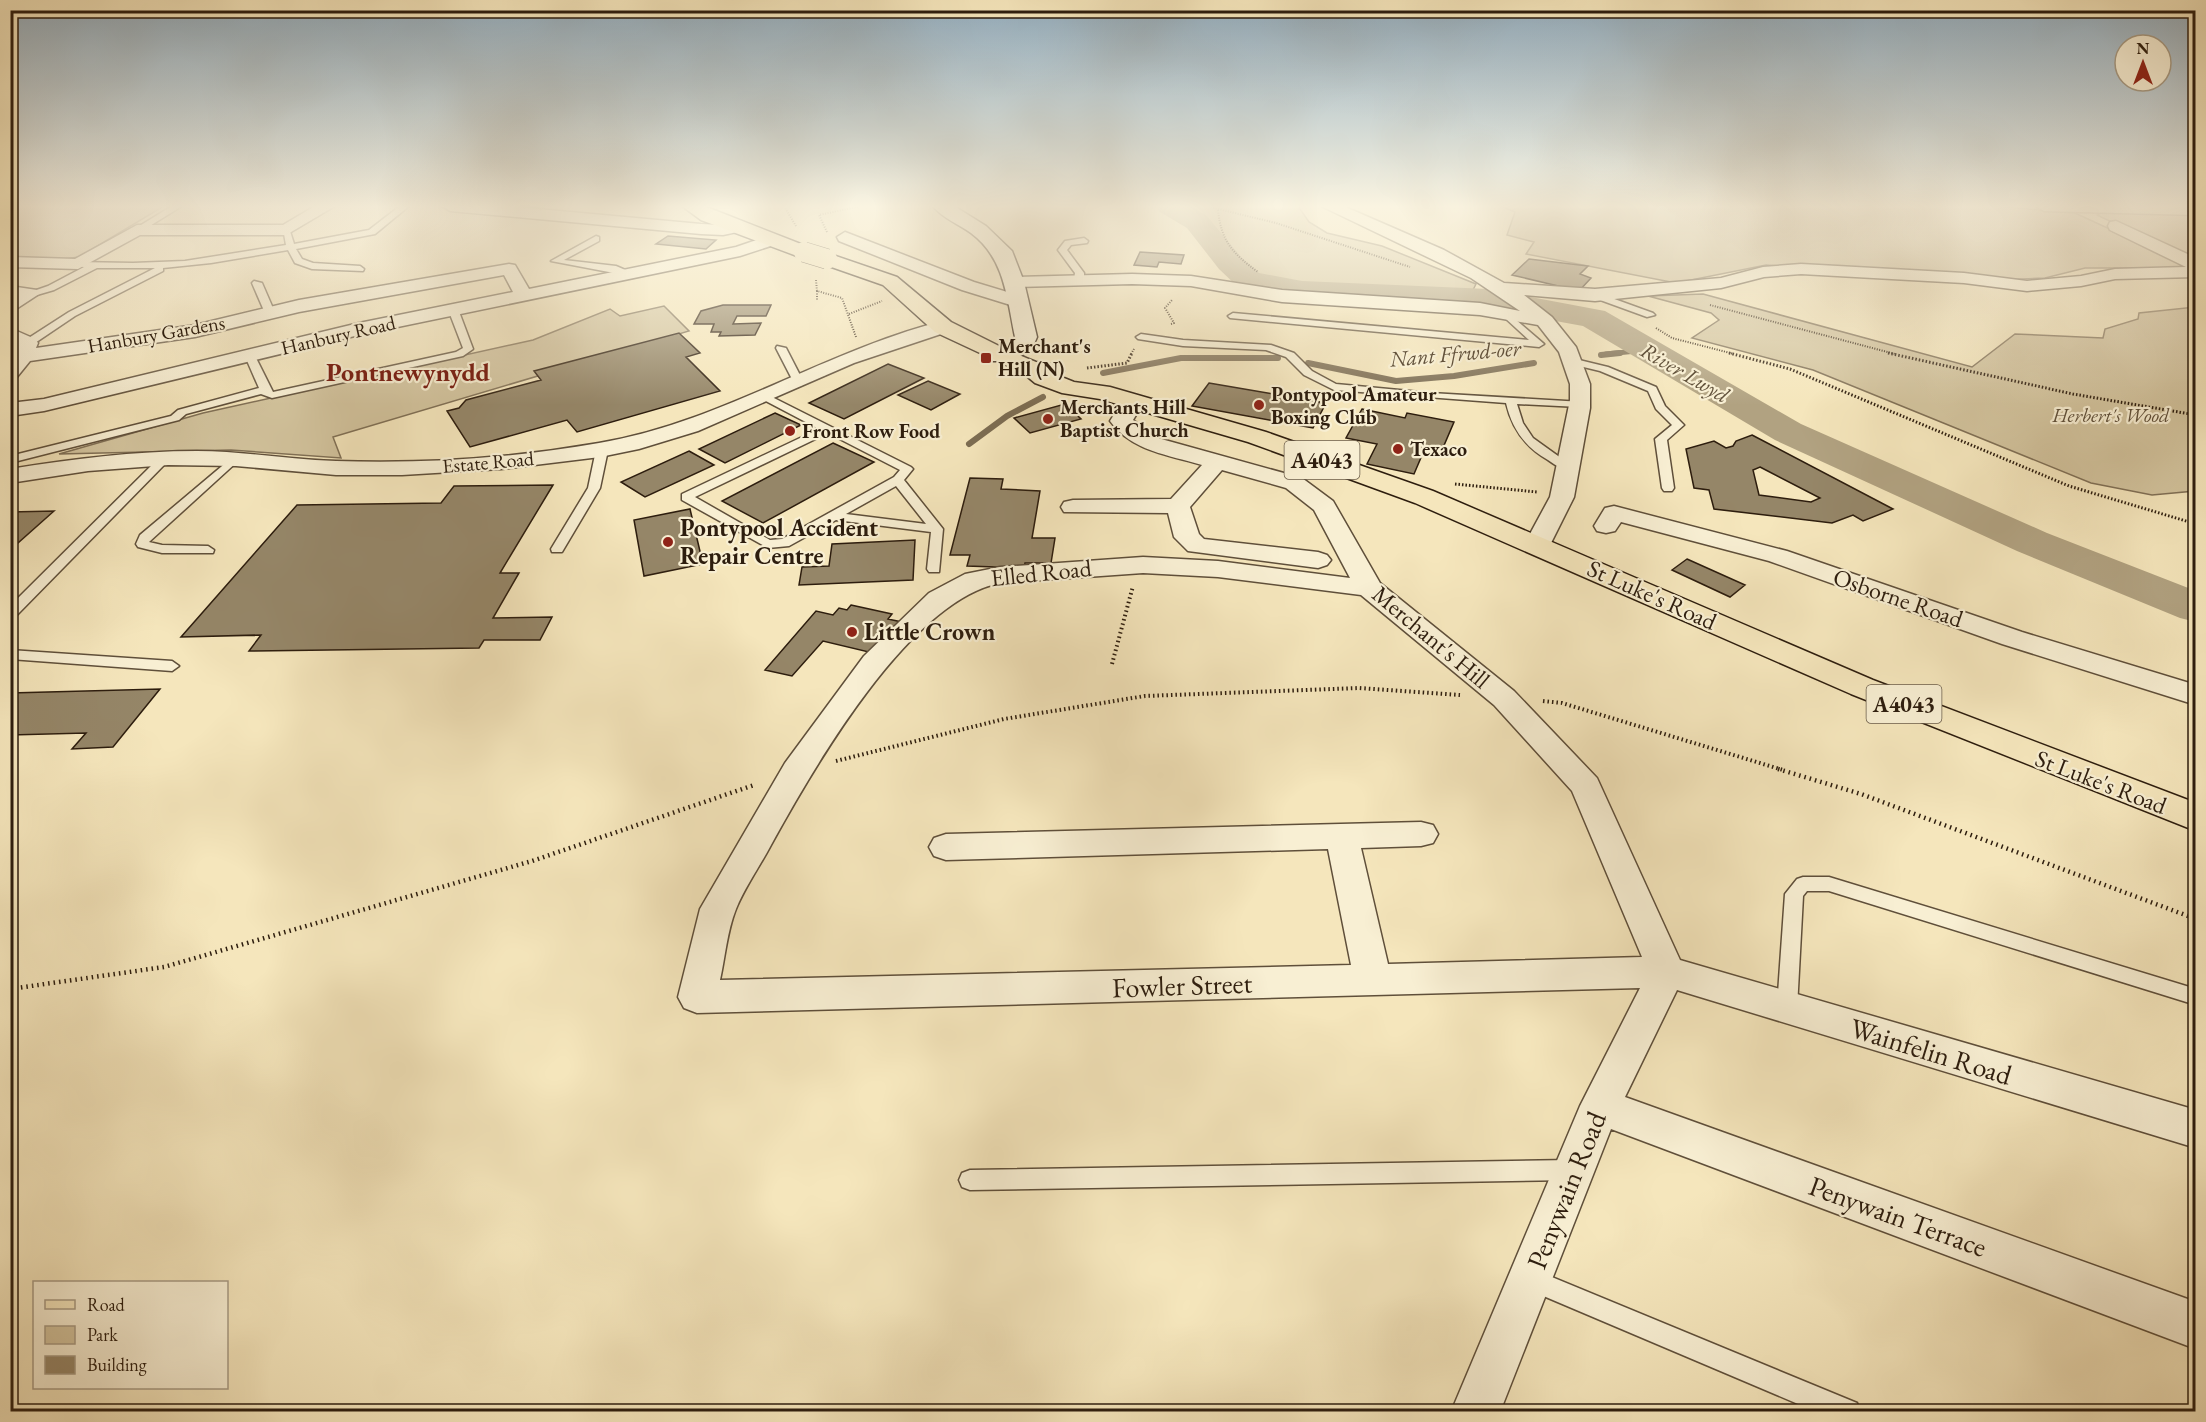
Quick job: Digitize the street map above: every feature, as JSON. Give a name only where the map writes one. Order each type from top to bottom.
[{"type":"main road","name":"St Luke's Road","points":[[848,272],[890,281],[943,327],[1031,368],[1043,378],[1070,388],[1101,392],[1257,437],[1424,497],[1862,687],[2196,818]]},
{"type":"main road","points":[[1001,356],[1023,346],[1026,337],[1009,272]]},
{"type":"street","name":"Hanbury Gardens","points":[[18,345],[195,331],[270,313],[491,272]]},
{"type":"street","name":"Hanbury Gardens","points":[[511,272],[523,294]]},
{"type":"street","name":"Hanbury Road","points":[[10,410],[44,405],[619,272]]},
{"type":"street","points":[[933,272],[968,286],[1016,292],[1079,280],[1191,280],[1282,296],[1480,309],[1508,316],[1539,316]]},
{"type":"street","points":[[1468,272],[1507,291],[1539,316],[1563,340],[1575,362],[1581,386],[1561,498],[1537,545]]},
{"type":"street","points":[[1507,291],[1595,295],[1721,283],[1762,272]]},
{"type":"street","points":[[1862,272],[1964,278],[2027,286],[2081,281],[2115,274],[2181,272]]},
{"type":"street","points":[[10,291],[30,294]]},
{"type":"street","points":[[10,307],[30,294]]},
{"type":"street","name":"Estate Road","points":[[10,476],[77,464],[163,460],[234,459],[334,468],[419,467],[507,462],[602,450],[679,432],[766,397],[881,345],[943,327]]},
{"type":"street","points":[[10,373],[18,345]]},
{"type":"street","name":"Merchant's Hill","points":[[1133,402],[1121,421],[1146,442],[1294,483],[1324,506],[1369,588],[1504,698],[1586,786],[1667,972]]},
{"type":"street","points":[[1073,507],[1178,506],[1217,462]]},
{"type":"street","points":[[1178,506],[1187,537],[1197,546],[1318,560]]},
{"type":"street","name":"Osborne Road","points":[[1606,526],[1614,513],[1778,556],[2012,638],[2196,695]]},
{"type":"street","name":"Elled Road","points":[[697,998],[718,909],[796,771],[874,662],[939,599],[974,580],[999,575],[1138,565],[1218,569],[1369,588]]},
{"type":"street","points":[[946,847],[1420,834]]},
{"type":"street","points":[[1342,837],[1373,980]]},
{"type":"street","name":"Fowler Street","points":[[697,998],[1667,972]]},
{"type":"street","name":"Wainfelin Road","points":[[1667,972],[2196,1130]]},
{"type":"street","name":"Penywain Road","points":[[1475,1412],[1600,1106],[1667,972]]},
{"type":"street","name":"Penywain Terrace","points":[[1600,1106],[2196,1326]]},
{"type":"lane","points":[[30,294],[59,285],[76,272]]},
{"type":"lane","points":[[18,345],[72,314],[154,272]]},
{"type":"lane","points":[[1079,272],[1079,280]]},
{"type":"lane","points":[[257,283],[270,313]]},
{"type":"lane","points":[[1595,295],[1650,315]]},
{"type":"lane","points":[[250,356],[265,390],[272,395],[459,354],[468,350],[453,309]]},
{"type":"lane","points":[[1233,316],[1539,344],[1508,316]]},
{"type":"lane","points":[[1142,337],[1183,344],[1267,347],[1290,355],[1308,373],[1334,387],[1431,396],[1579,404]]},
{"type":"lane","points":[[781,348],[798,381]]},
{"type":"lane","points":[[1575,362],[1604,369],[1652,389],[1660,407],[1678,425],[1661,439],[1668,488]]},
{"type":"lane","points":[[10,460],[175,417],[182,412],[265,390]]},
{"type":"lane","points":[[766,397],[907,469],[898,480],[785,543],[768,544],[686,497],[827,429]]},
{"type":"lane","points":[[1510,399],[1520,432],[1539,451],[1566,466]]},
{"type":"lane","points":[[557,549],[594,488],[602,450]]},
{"type":"lane","points":[[208,550],[162,549],[142,544],[144,538],[234,459]]},
{"type":"lane","points":[[10,614],[163,460]]},
{"type":"lane","points":[[898,480],[937,529],[934,569]]},
{"type":"lane","points":[[835,516],[937,529]]},
{"type":"lane","points":[[10,654],[172,666]]},
{"type":"lane","points":[[1787,1008],[1794,894],[1803,884],[1828,884],[2196,997]]},
{"type":"lane","points":[[970,1180],[1574,1170]]},
{"type":"lane","points":[[1530,1279],[1848,1412]]},
{"type":"path","points":[[817,301],[821,272]]},
{"type":"path","points":[[1259,272],[1264,276]]},
{"type":"path","points":[[817,291],[842,298],[856,338],[825,356],[837,363]]},
{"type":"path","points":[[849,315],[904,292]]},
{"type":"path","points":[[1706,304],[1898,356],[2132,405],[2196,415]]},
{"type":"path","points":[[1654,327],[1672,338],[1790,369],[2069,486],[2196,524]]},
{"type":"path","points":[[1112,664],[1138,565]]},
{"type":"path","points":[[10,989],[164,967],[532,861],[796,771],[1004,719],[1145,696],[1359,688],[1562,703],[1861,794],[2196,919]]},
{"type":"green space","points":[[1249,272],[1447,272],[1476,284],[1472,292],[1282,284],[1255,277]]},
{"type":"green space","points":[[1621,272],[1729,272],[1676,283]]},
{"type":"green space","points":[[1881,272],[2068,272],[2045,278],[2000,280]]},
{"type":"green space","name":"Herbert's Wood","points":[[1703,294],[1972,367],[2015,334],[2103,338],[2105,329],[2138,319],[2139,313],[2195,307],[2195,491],[2152,495],[2091,483],[1813,370],[1692,338],[1719,320],[1711,313],[1648,296]]},
{"type":"green space","points":[[664,306],[689,331],[333,437],[341,458],[231,450],[59,454],[203,413],[533,340],[610,309],[620,316]]},
{"type":"building","points":[[1515,272],[1582,272],[1580,274],[1591,278],[1579,291],[1512,275]]},
{"type":"building","points":[[723,305],[771,305],[766,316],[737,316],[733,324],[761,323],[755,335],[719,336],[721,332],[711,332],[714,324],[694,324],[701,311]]},
{"type":"building","points":[[679,333],[700,353],[686,357],[720,391],[577,432],[567,420],[470,447],[447,411],[459,408],[466,400],[541,380],[534,371]]},
{"type":"building","points":[[888,364],[924,378],[844,419],[809,403]]},
{"type":"building","points":[[928,381],[960,394],[931,410],[898,395]]},
{"type":"building","name":"Pontypool Amateur Boxing Club","points":[[1209,383],[1326,403],[1313,428],[1192,406]]},
{"type":"building","name":"Merchants Hill Baptist Church","points":[[1065,404],[1081,419],[1030,433],[1014,418]]},
{"type":"building","points":[[1362,409],[1405,418],[1407,413],[1454,422],[1439,457],[1423,453],[1414,474],[1367,464],[1377,444],[1346,438]]},
{"type":"building","points":[[775,413],[801,425],[725,463],[699,449]]},
{"type":"building","points":[[1752,435],[1893,509],[1863,521],[1853,515],[1832,523],[1714,509],[1709,490],[1694,488],[1686,449],[1714,441],[1726,448],[1733,446],[1736,441]],"holes":[[[1760,467],[1820,498],[1811,502],[1759,495],[1753,470]]]},
{"type":"building","points":[[833,443],[874,462],[763,523],[722,501]]},
{"type":"building","points":[[689,451],[714,465],[645,497],[621,482]]},
{"type":"building","points":[[970,478],[1003,479],[1001,489],[1040,491],[1032,538],[1055,538],[1051,563],[1025,563],[1024,568],[967,566],[970,555],[950,555]]},
{"type":"building","points":[[553,485],[500,573],[519,573],[493,618],[552,617],[540,640],[484,640],[479,648],[249,651],[261,635],[181,637],[297,505],[441,503],[454,486]]},
{"type":"building","name":"Pontypool Accident Repair Centre","points":[[690,509],[703,564],[644,576],[634,520]]},
{"type":"building","points":[[54,511],[10,550],[10,512]]},
{"type":"building","points":[[915,540],[913,580],[799,585],[802,567],[829,566],[832,544]]},
{"type":"building","points":[[1687,559],[1745,585],[1730,597],[1672,570]]},
{"type":"building","points":[[851,605],[892,614],[888,619],[902,622],[877,654],[823,641],[792,676],[765,670],[816,611],[833,615],[839,608],[847,610]]},
{"type":"building","points":[[160,689],[113,747],[72,749],[86,733],[10,735],[10,693]]},
{"type":"waterway","name":"River Lwyd","points":[[1240,272],[1249,280],[1302,290],[1489,299],[1593,318],[1788,432],[2032,542],[2196,608]]},
{"type":"waterway","points":[[1606,354],[1647,350]]},
{"type":"waterway","points":[[1601,355],[1620,353]]},
{"type":"waterway","name":"Nant Ffrwd-oer","points":[[1103,373],[1181,358],[1278,358]]},
{"type":"waterway","name":"Nant Ffrwd-oer","points":[[1308,363],[1396,381],[1454,376],[1534,363]]},
{"type":"waterway","name":"Nant Ffrwd-oer","points":[[969,444],[1007,416],[1043,397]]},
{"type":"place","name":"Merchant's Hill (N)","points":[[986,358]]},
{"type":"place","name":"Pontypool Amateur Boxing Club","points":[[1259,405]]},
{"type":"place","name":"Merchants Hill Baptist Church","points":[[1048,419]]},
{"type":"place","name":"Front Row Food","points":[[790,431]]},
{"type":"place","name":"Texaco","points":[[1398,449]]},
{"type":"place","name":"Pontypool Accident Repair Centre","points":[[668,542]]},
{"type":"place","name":"Little Crown","points":[[852,632]]},
{"type":"district","name":"Pontnewynydd","points":[[408,372]]}]
